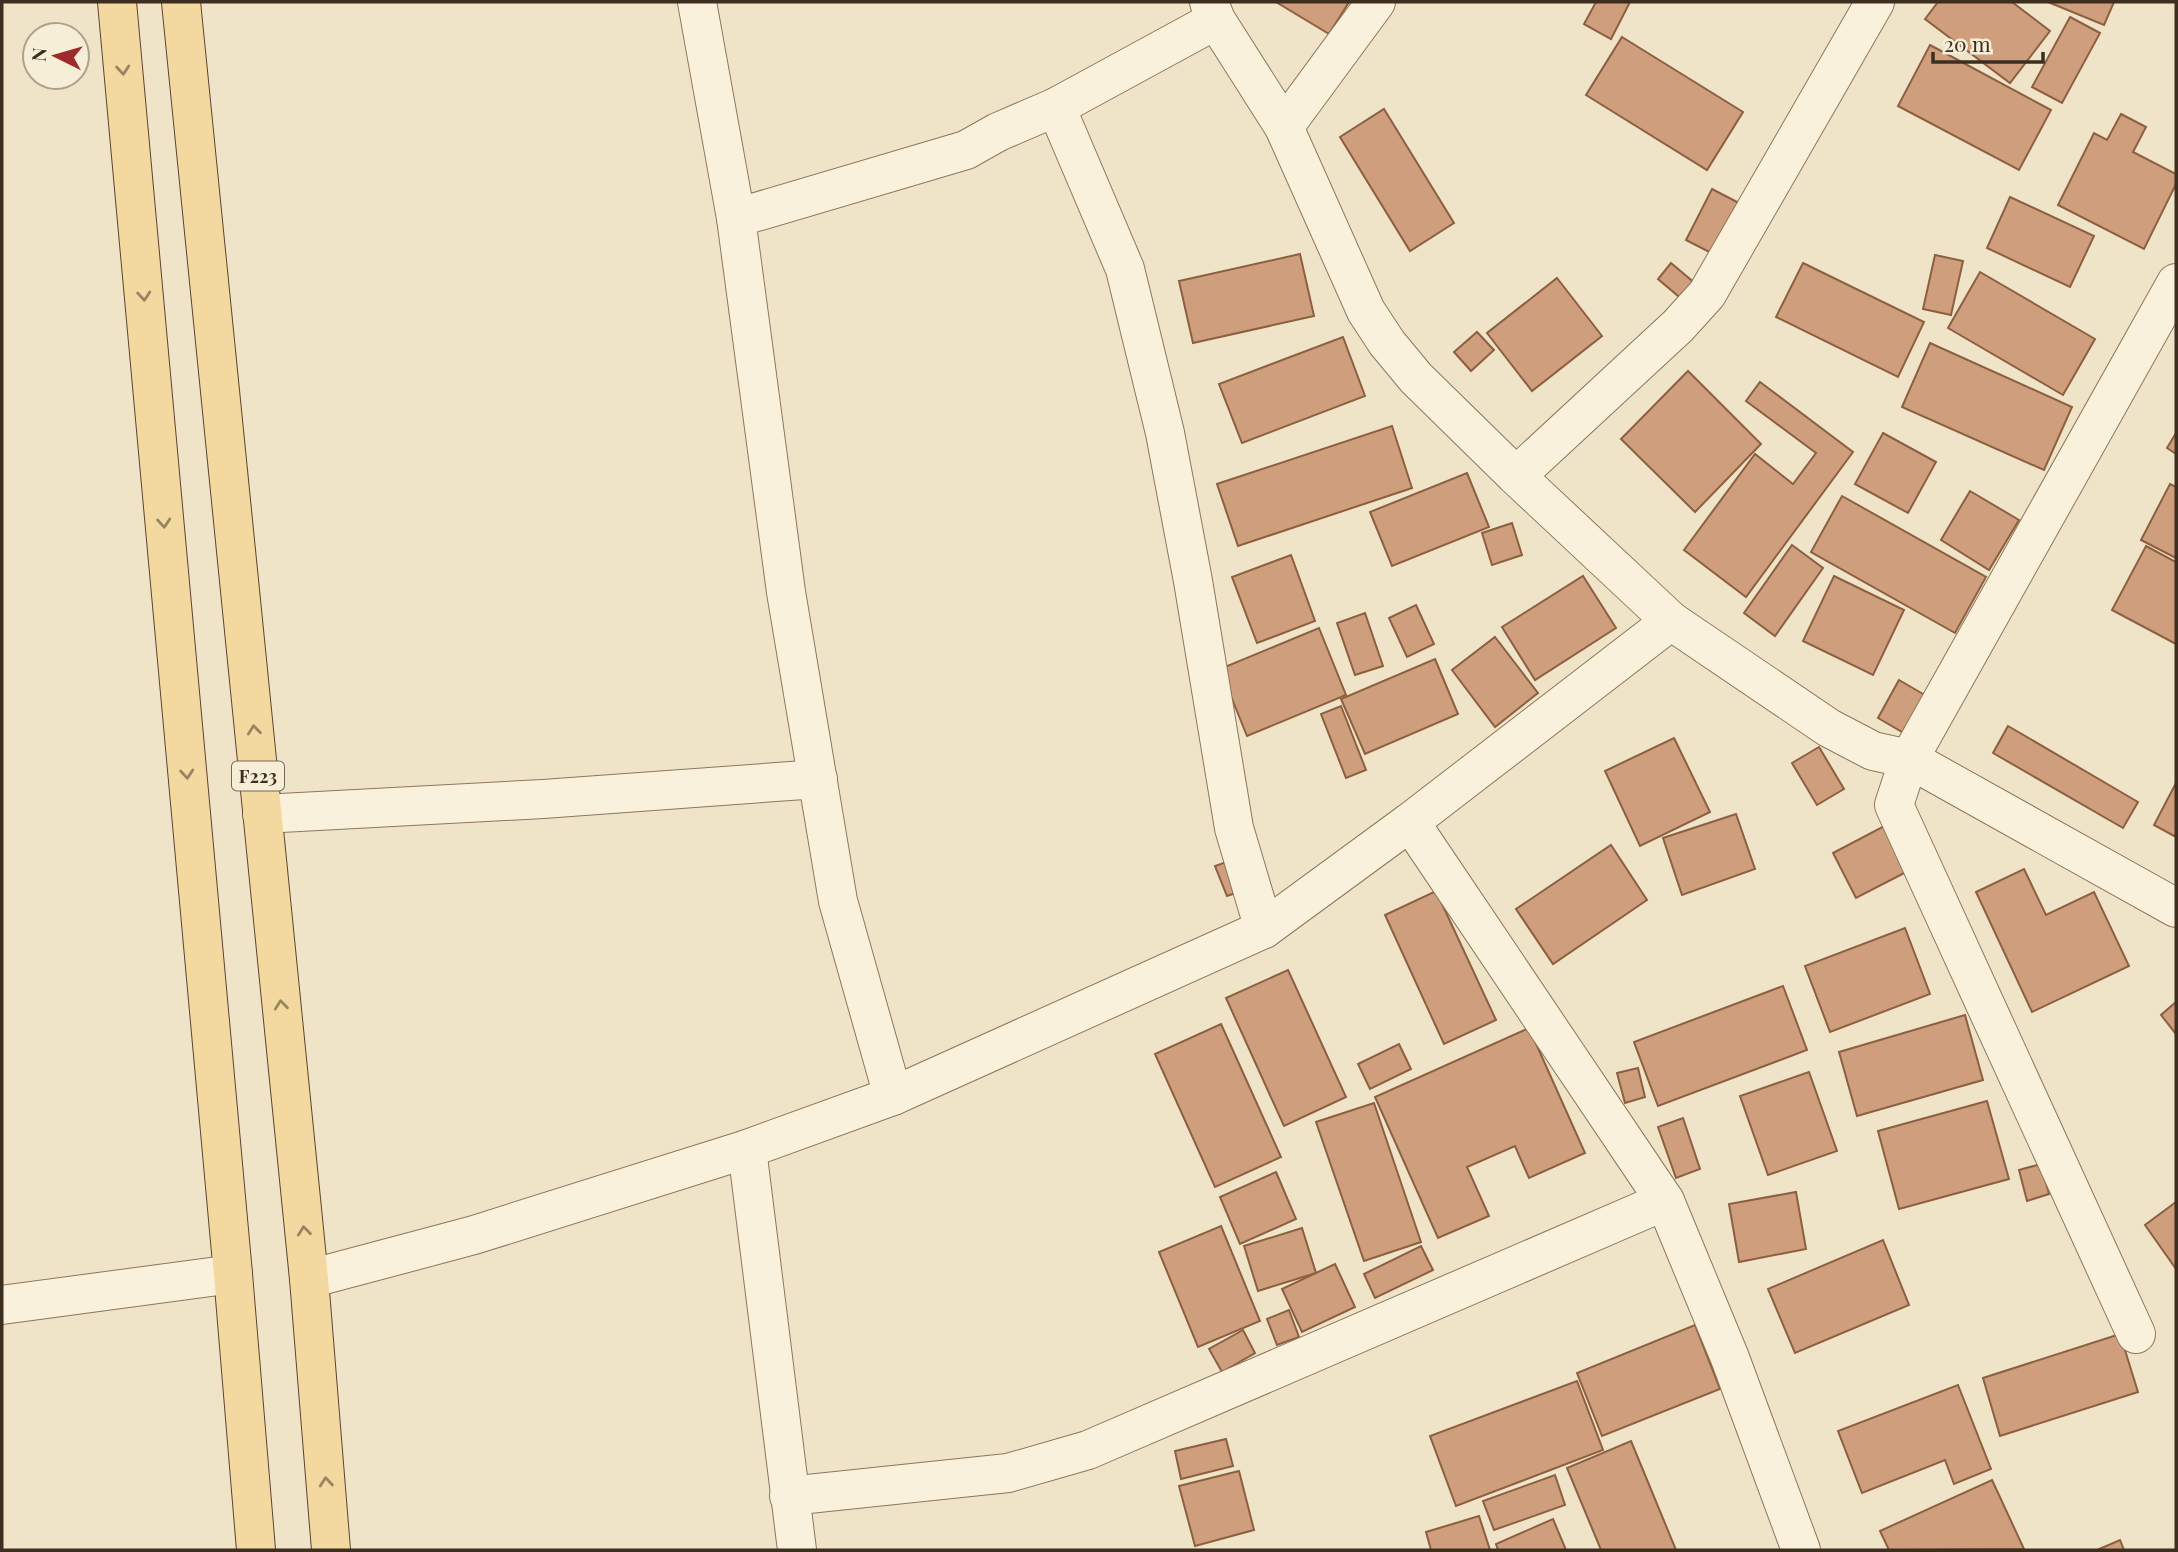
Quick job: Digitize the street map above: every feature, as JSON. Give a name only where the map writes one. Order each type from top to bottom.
[{"type":"main road","points":[[117,2],[256,1550]]},
{"type":"main road","name":"F223","points":[[181,2],[309,1279],[331,1550]]},
{"type":"street","points":[[696,2],[736,218],[786,592],[838,901],[893,1096]]},
{"type":"street","points":[[1284,127],[1376,2]]},
{"type":"street","points":[[1516,476],[1678,326],[1707,294],[1875,2]]},
{"type":"street","points":[[736,218],[966,150],[998,132],[1056,107],[1212,11],[1284,127],[1366,311],[1387,343],[1416,378],[1516,476],[1671,621],[1829,728],[1873,751],[1909,759],[2176,908]]},
{"type":"street","points":[[1056,107],[1125,270],[1165,433],[1193,581],[1234,828],[1264,929]]},
{"type":"street","points":[[2136,1334],[1894,805],[1909,759],[2176,283]]},
{"type":"street","points":[[309,1279],[474,1236],[747,1149],[893,1096],[1264,929],[1410,822],[1671,621]]},
{"type":"street","points":[[262,814],[543,799],[818,779]]},
{"type":"street","points":[[1410,822],[1665,1200],[1730,1358],[1796,1548]]},
{"type":"street","points":[[747,1149],[797,1550]]},
{"type":"street","points":[[789,1496],[1008,1473],[1088,1450],[1665,1200]]},
{"type":"street","points":[[2,1305],[233,1274]]},
{"type":"building","points":[[1276,2],[1349,2],[1329,34]]},
{"type":"building","points":[[1596,2],[1630,2],[1611,39],[1584,24]]},
{"type":"building","points":[[1938,2],[2012,2],[2050,31],[2010,83],[1925,19]]},
{"type":"building","points":[[2048,2],[2114,2],[2104,25]]},
{"type":"building","points":[[2070,17],[2100,33],[2062,103],[2032,87]]},
{"type":"building","points":[[1622,37],[1743,112],[1707,170],[1586,95]]},
{"type":"building","points":[[1930,45],[2051,110],[2019,170],[1898,106]]},
{"type":"building","points":[[1384,109],[1454,223],[1410,251],[1340,137]]},
{"type":"building","points":[[2121,114],[2146,127],[2133,152],[2176,174],[2176,184],[2144,249],[2058,205],[2094,133],[2107,140]]},
{"type":"building","points":[[1712,189],[1739,203],[1713,254],[1686,240]]},
{"type":"building","points":[[2010,197],[2094,236],[2070,287],[1987,248]]},
{"type":"building","points":[[1300,254],[1314,316],[1193,343],[1179,281]]},
{"type":"building","points":[[1935,255],[1963,261],[1951,315],[1923,309]]},
{"type":"building","points":[[1671,263],[1697,285],[1684,301],[1658,279]]},
{"type":"building","points":[[1803,263],[1924,322],[1898,377],[1776,317]]},
{"type":"building","points":[[1980,272],[2095,339],[2063,395],[1948,328]]},
{"type":"building","points":[[1557,278],[1602,336],[1532,391],[1487,333]]},
{"type":"building","points":[[1477,332],[1494,350],[1471,371],[1454,352]]},
{"type":"building","points":[[1343,337],[1365,396],[1242,443],[1219,384]]},
{"type":"building","points":[[1930,343],[2072,407],[2044,470],[1902,407]]},
{"type":"building","points":[[1688,371],[1761,444],[1695,512],[1621,439]]},
{"type":"building","points":[[1760,382],[1853,452],[1746,597],[1684,550],[1755,454],[1793,484],[1816,453],[1746,401]]},
{"type":"building","points":[[1392,426],[1412,488],[1238,546],[1217,484]]},
{"type":"building","points":[[1883,433],[1936,462],[1908,513],[1855,484]]},
{"type":"building","points":[[2176,433],[2176,454],[2167,448]]},
{"type":"building","points":[[1467,473],[1489,527],[1392,566],[1370,512]]},
{"type":"building","points":[[2170,484],[2176,487],[2176,558],[2141,540]]},
{"type":"building","points":[[1970,491],[2019,520],[1989,570],[1941,540]]},
{"type":"building","points":[[1842,496],[1986,577],[1955,633],[1811,552]]},
{"type":"building","points":[[1512,523],[1522,555],[1492,565],[1482,533]]},
{"type":"building","points":[[1792,545],[1823,568],[1775,636],[1744,613]]},
{"type":"building","points":[[2146,546],[2176,562],[2176,644],[2112,610]]},
{"type":"building","points":[[1291,555],[1315,621],[1257,643],[1232,577]]},
{"type":"building","points":[[1583,576],[1616,628],[1535,680],[1502,627]]},
{"type":"building","points":[[1834,576],[1904,610],[1873,675],[1803,641]]},
{"type":"building","points":[[1416,605],[1434,644],[1407,657],[1389,618]]},
{"type":"building","points":[[1365,613],[1383,666],[1355,675],[1337,623]]},
{"type":"building","points":[[1319,628],[1346,695],[1247,736],[1220,669]]},
{"type":"building","points":[[1495,637],[1538,693],[1495,727],[1452,670]]},
{"type":"building","points":[[1435,659],[1458,714],[1365,754],[1341,699]]},
{"type":"building","points":[[1899,680],[1930,698],[1909,736],[1878,718]]},
{"type":"building","points":[[1341,706],[1366,770],[1346,778],[1321,714]]},
{"type":"building","points":[[2008,726],[2138,802],[2123,828],[1993,753]]},
{"type":"building","points":[[1674,738],[1710,812],[1640,846],[1605,771]]},
{"type":"building","points":[[1819,747],[1844,789],[1817,805],[1792,763]]},
{"type":"building","points":[[2176,783],[2176,837],[2154,825]]},
{"type":"building","points":[[1736,814],[1755,869],[1682,895],[1663,838]]},
{"type":"building","points":[[1890,823],[1914,868],[1856,898],[1833,853]]},
{"type":"building","points":[[1611,845],[1647,900],[1553,964],[1516,909]]},
{"type":"building","points":[[1240,857],[1251,888],[1227,896],[1215,866]]},
{"type":"building","points":[[2024,869],[2046,915],[2094,892],[2129,966],[2032,1012],[1976,892]]},
{"type":"building","points":[[1436,891],[1496,1020],[1444,1044],[1385,915]]},
{"type":"building","points":[[1905,928],[1930,994],[1830,1032],[1805,966]]},
{"type":"building","points":[[1288,970],[1346,1097],[1284,1126],[1226,998]]},
{"type":"building","points":[[1783,986],[1807,1050],[1658,1106],[1634,1042]]},
{"type":"building","points":[[2176,1002],[2176,1034],[2161,1015]]},
{"type":"building","points":[[1965,1015],[1983,1080],[1857,1116],[1839,1052]]},
{"type":"building","points":[[1221,1024],[1281,1157],[1215,1187],[1155,1054]]},
{"type":"building","points":[[1529,1028],[1585,1153],[1529,1178],[1515,1146],[1467,1167],[1489,1216],[1438,1238],[1375,1097]]},
{"type":"building","points":[[1399,1044],[1411,1069],[1370,1089],[1358,1064]]},
{"type":"building","points":[[1638,1068],[1645,1097],[1625,1103],[1617,1073]]},
{"type":"building","points":[[1809,1072],[1837,1151],[1768,1175],[1740,1096]]},
{"type":"building","points":[[1987,1101],[2009,1179],[1899,1209],[1878,1131]]},
{"type":"building","points":[[1374,1103],[1421,1242],[1364,1261],[1316,1122]]},
{"type":"building","points":[[1683,1118],[1700,1169],[1676,1178],[1658,1127]]},
{"type":"building","points":[[2041,1164],[2049,1194],[2027,1201],[2019,1170]]},
{"type":"building","points":[[1276,1172],[1296,1219],[1240,1244],[1220,1197]]},
{"type":"building","points":[[1796,1192],[1806,1249],[1739,1262],[1729,1204]]},
{"type":"building","points":[[2176,1202],[2176,1269],[2145,1225]]},
{"type":"building","points":[[1221,1226],[1260,1321],[1198,1347],[1159,1252]]},
{"type":"building","points":[[1302,1228],[1316,1273],[1258,1291],[1244,1246]]},
{"type":"building","points":[[1883,1240],[1909,1305],[1795,1353],[1768,1289]]},
{"type":"building","points":[[1421,1246],[1433,1270],[1375,1298],[1364,1274]]},
{"type":"building","points":[[1335,1264],[1355,1307],[1302,1332],[1282,1289]]},
{"type":"building","points":[[1289,1310],[1299,1337],[1277,1345],[1267,1319]]},
{"type":"building","points":[[1695,1325],[1720,1389],[1602,1436],[1577,1373]]},
{"type":"building","points":[[1243,1330],[1255,1353],[1222,1372],[1209,1349]]},
{"type":"building","points":[[2120,1334],[2138,1392],[2000,1436],[1983,1378]]},
{"type":"building","points":[[1577,1381],[1603,1450],[1456,1506],[1430,1436]]},
{"type":"building","points":[[1958,1385],[1991,1469],[1954,1484],[1945,1460],[1862,1493],[1838,1431]]},
{"type":"building","points":[[1226,1439],[1233,1466],[1181,1479],[1175,1451]]},
{"type":"building","points":[[1631,1441],[1676,1550],[1601,1550],[1567,1468]]},
{"type":"building","points":[[1239,1471],[1254,1530],[1195,1546],[1179,1486]]},
{"type":"building","points":[[1555,1475],[1565,1505],[1494,1530],[1483,1501]]},
{"type":"building","points":[[1992,1480],[2024,1549],[1889,1550],[1880,1531]]},
{"type":"building","points":[[1479,1516],[1490,1550],[1431,1550],[1426,1532]]},
{"type":"building","points":[[1553,1519],[1566,1550],[1498,1550],[1496,1544]]},
{"type":"building","points":[[2120,1540],[2124,1550],[2097,1550]]}]
